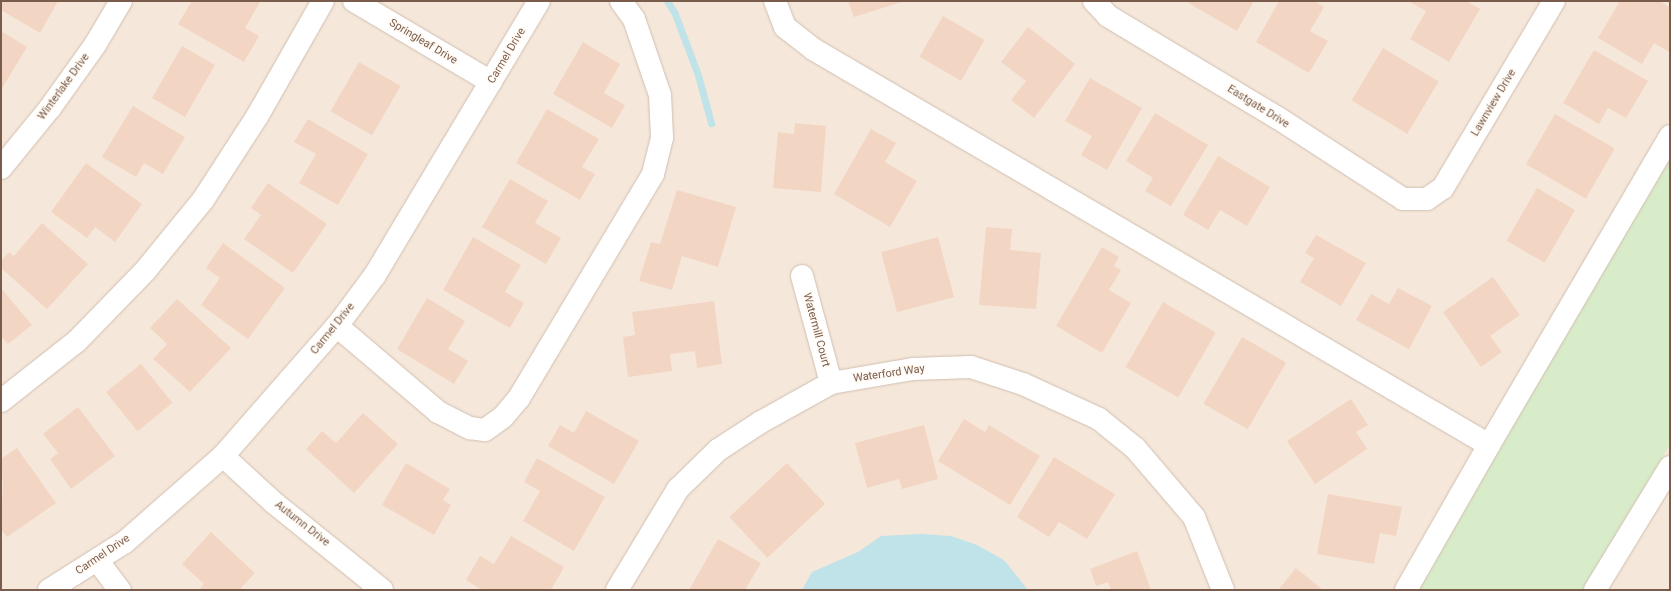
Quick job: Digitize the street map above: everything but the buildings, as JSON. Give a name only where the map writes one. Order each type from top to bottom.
[{"type":"street","name":"Winterlake Drive","points":[[1,168],[50,108],[95,45],[121,1]]},
{"type":"street","points":[[1,401],[77,341],[145,271],[203,200],[258,115],[323,1]]},
{"type":"street","name":"Springleaf Drive","points":[[354,1],[491,82]]},
{"type":"street","name":"Carmel Drive","points":[[50,590],[125,542],[223,456],[337,326],[375,275],[539,1]]},
{"type":"street","points":[[337,326],[438,412],[470,428],[484,430],[503,417],[519,398],[653,174],[662,137],[660,95],[634,19],[621,1]]},
{"type":"street","points":[[775,1],[784,27],[813,49],[1489,445]]},
{"type":"street","name":"Eastgate Drive","points":[[1094,1],[1108,16],[1278,118],[1403,199],[1427,199]]},
{"type":"street","name":"Lawnview Drive","points":[[1427,199],[1443,188],[1554,1]]},
{"type":"street","points":[[1406,590],[1670,136]]},
{"type":"street","name":"Watermill Court","points":[[802,276],[831,383]]},
{"type":"street","name":"Waterford Way","points":[[617,590],[678,489],[718,450],[761,422],[831,383],[913,369],[971,367],[1023,384],[1099,419],[1135,448],[1194,517],[1223,590]]},
{"type":"street","name":"Autumn Drive","points":[[223,456],[273,502],[382,590]]},
{"type":"street","points":[[1595,590],[1670,468]]},
{"type":"street","points":[[97,560],[120,590]]},
{"type":"shaded area","points":[[1,1],[1670,1],[1670,145],[1411,590],[1,590]]},
{"type":"shaded area","points":[[1670,445],[1670,590],[1585,590]]},
{"type":"green space","points":[[1670,146],[1670,445],[1585,590],[1413,590]]},
{"type":"water","points":[[921,534],[951,536],[977,545],[1004,560],[1028,590],[802,590],[812,572],[858,552],[881,536]]},
{"type":"waterway","points":[[667,1],[675,14],[698,75],[711,123]]}]
